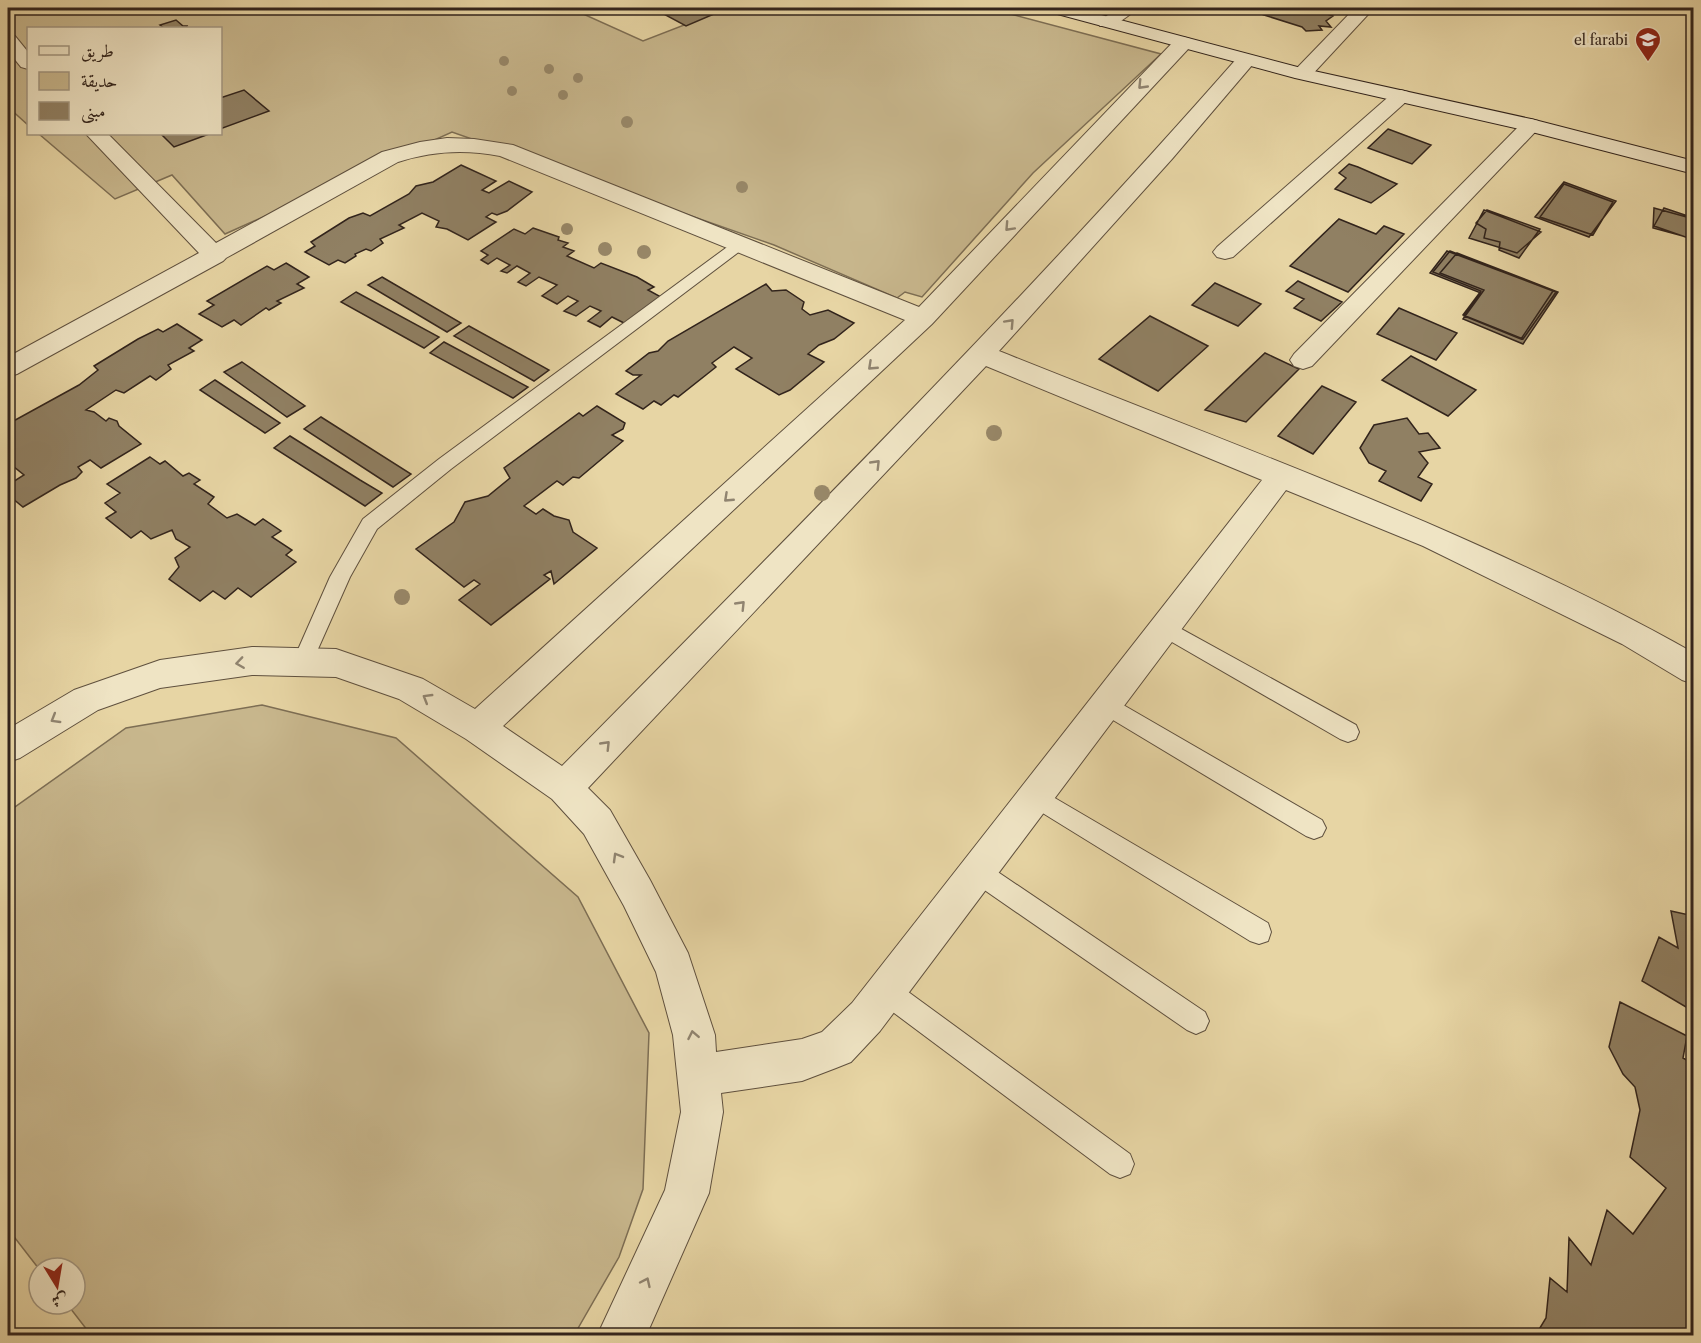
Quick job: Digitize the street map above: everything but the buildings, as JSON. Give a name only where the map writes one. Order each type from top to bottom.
[{"type":"street","points":[[1056,8],[1246,60],[1531,125],[1694,168]]},
{"type":"street","points":[[1107,22],[1130,8]]},
{"type":"street","points":[[1302,74],[1365,8]]},
{"type":"street","points":[[478,728],[923,318],[1183,43]]},
{"type":"street","points":[[565,788],[982,354],[1159,162],[1246,60]]},
{"type":"street","points":[[1224,252],[1401,96]]},
{"type":"street","points":[[1303,360],[1531,125]]},
{"type":"street","points":[[98,135],[215,256]]},
{"type":"street","points":[[8,368],[215,256],[390,157],[440,144],[472,143],[505,150],[923,318]]},
{"type":"street","points":[[982,354],[1434,538],[1633,635],[1694,670]]},
{"type":"street","points":[[698,1076],[802,1060],[836,1047],[866,1017],[1281,476]]},
{"type":"street","points":[[8,747],[86,700],[160,674],[252,662],[336,663],[411,689],[478,728],[565,788],[597,822],[638,893],[674,967],[694,1035],[702,1112],[687,1192],[621,1335]]},
{"type":"lane","points":[[303,661],[340,578],[370,524],[454,457],[739,244]]},
{"type":"lane","points":[[1165,628],[1348,732]]},
{"type":"lane","points":[[1106,704],[1314,828]]},
{"type":"lane","points":[[1036,797],[1259,933]]},
{"type":"lane","points":[[978,872],[1196,1021]]},
{"type":"lane","points":[[887,992],[1120,1164]]},
{"type":"green space","points":[[8,8],[570,8],[643,41],[728,8],[988,8],[1161,54],[1033,173],[922,297],[905,292],[897,298],[774,245],[452,132],[225,234],[172,175],[115,199],[40,135],[222,135],[222,27],[27,27],[27,124],[8,107]]},
{"type":"green space","points":[[262,705],[396,738],[578,897],[649,1033],[643,1189],[619,1257],[577,1330],[568,1335],[91,1335],[76,1316],[87,1316],[87,1256],[29,1256],[8,1229],[8,812],[126,728]]},
{"type":"place","name":"el farabi","points":[[1648,63]]}]
